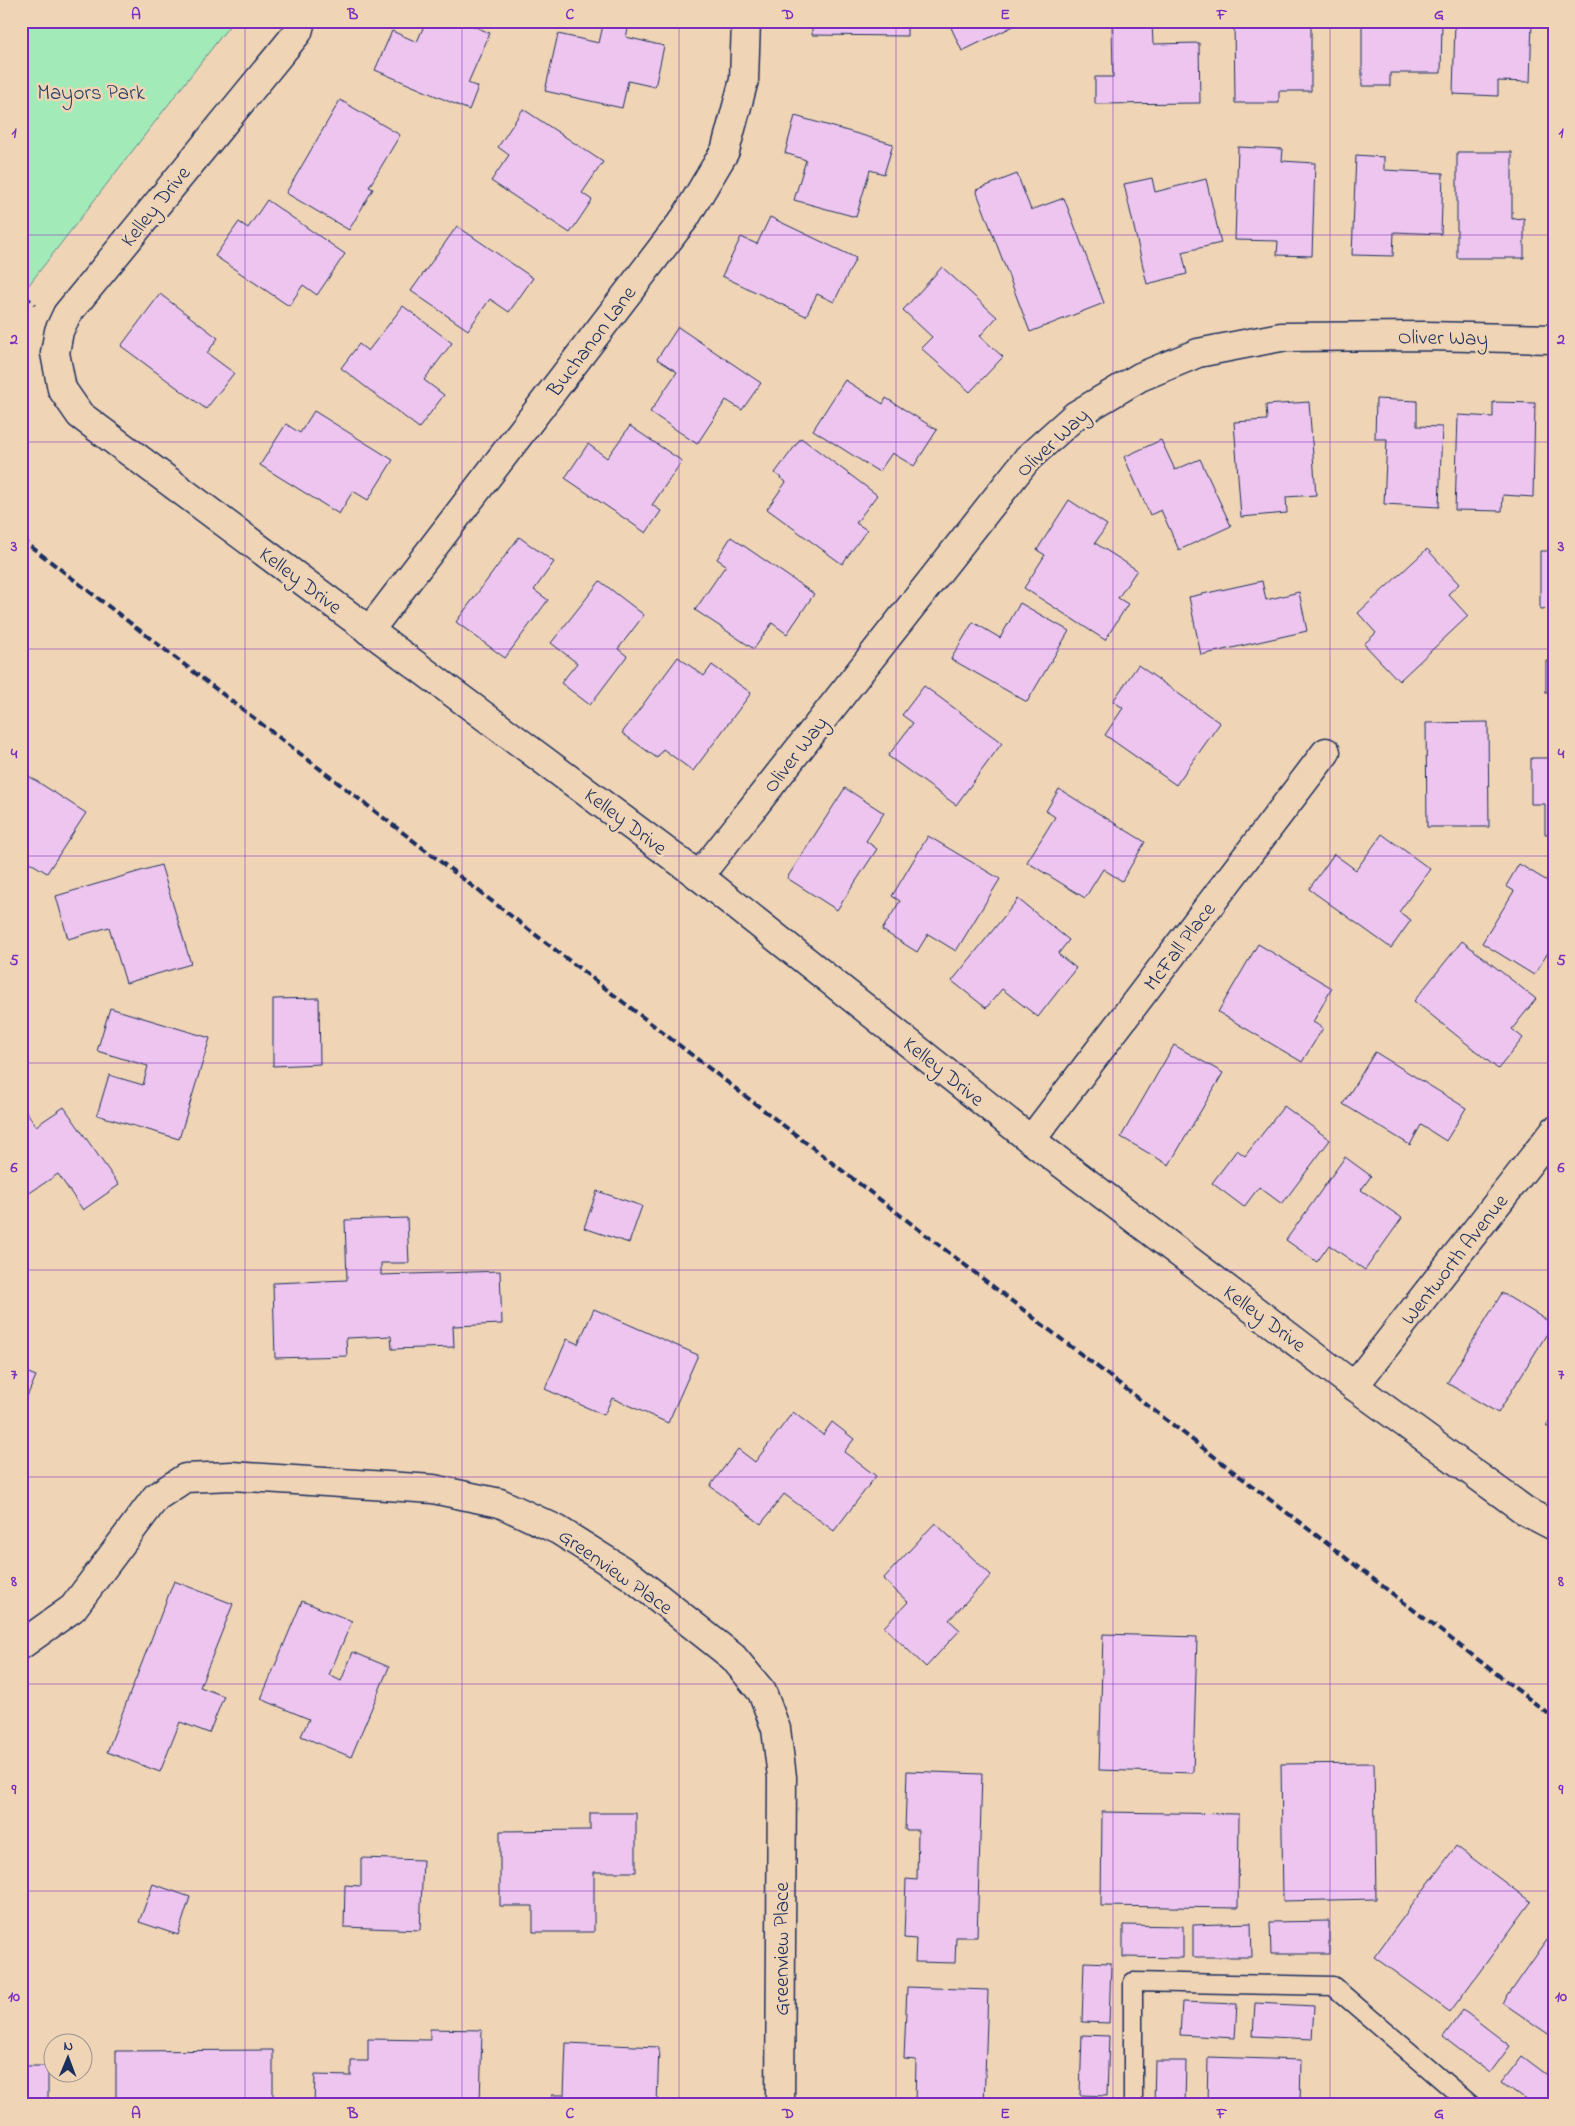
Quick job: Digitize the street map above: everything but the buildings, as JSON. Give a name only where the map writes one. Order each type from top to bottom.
[{"type":"street","name":"Kelley Drive","points":[[301,21],[298,32],[67,314],[59,331],[55,353],[62,389],[80,415],[699,876],[1031,1140],[1354,1386],[1527,1512],[1554,1526]]},
{"type":"street","name":"Buchanon Lane","points":[[369,630],[690,209],[725,151],[744,80],[746,21]]},
{"type":"street","name":"Oliver Way","points":[[699,876],[1028,458],[1076,415],[1140,377],[1198,353],[1281,337],[1427,336],[1554,339]]},
{"type":"street","name":"McFall Place","points":[[1031,1140],[1326,752]]},
{"type":"street","name":"Wentworth Avenue","points":[[1354,1386],[1554,1131]]},
{"type":"street","name":"Greenview Place","points":[[21,1646],[73,1608],[156,1497],[185,1478],[232,1476],[432,1489],[500,1503],[558,1530],[631,1576],[733,1657],[762,1692],[776,1729],[782,1777],[780,2105]]},
{"type":"lane","points":[[1133,2105],[1133,1982],[1333,1986],[1471,2105]]},
{"type":"green space","name":"Mayors Park","points":[[21,21],[233,21],[21,295]]},
{"type":"railway","points":[[21,539],[1554,1718]]}]
